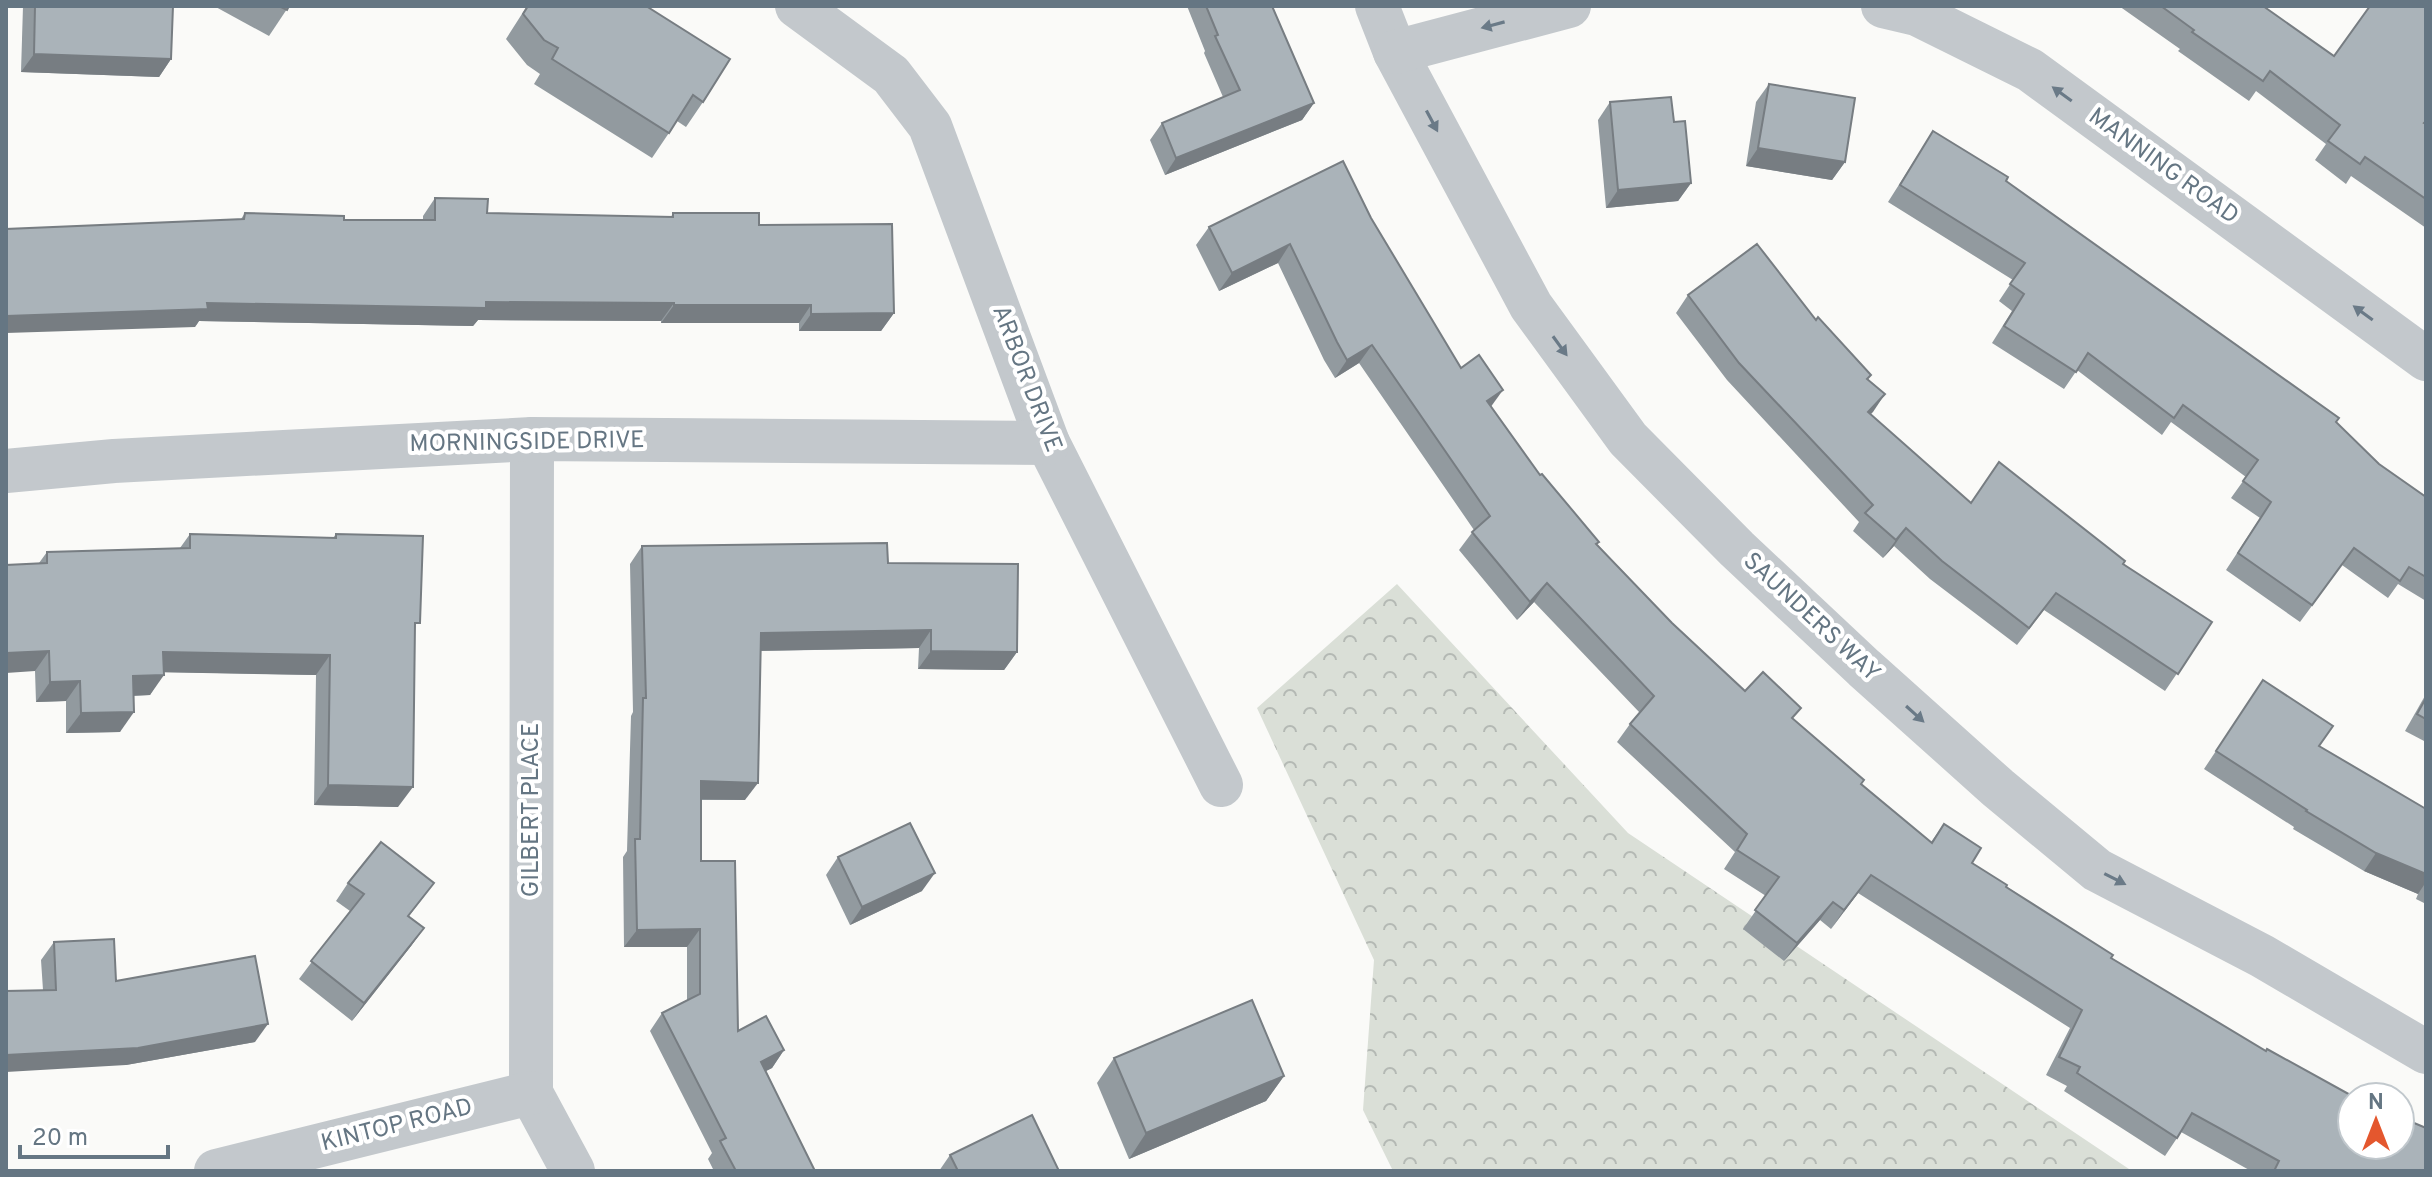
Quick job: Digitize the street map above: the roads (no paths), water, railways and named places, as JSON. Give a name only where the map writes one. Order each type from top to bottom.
[{"type":"street","name":"ARBOR DRIVE","points":[[797,6],[891,75],[930,126],[1048,443],[1221,785]]},
{"type":"street","name":"SAUNDERS WAY","points":[[1377,6],[1395,52],[1531,306],[1628,439],[1737,549],[1998,788],[2097,870],[2262,956],[2426,1052]]},
{"type":"street","points":[[1395,52],[1569,6]]},
{"type":"street","name":"MANNING ROAD","points":[[1883,6],[1917,14],[2030,70],[2426,359]]},
{"type":"street","name":"MORNINGSIDE DRIVE","points":[[6,471],[114,461],[532,439],[1048,443]]},
{"type":"street","name":"GILBERT PLACE","points":[[532,439],[531,1093],[573,1171]]},
{"type":"street","name":"KINTOP ROAD","points":[[216,1171],[531,1093]]}]
